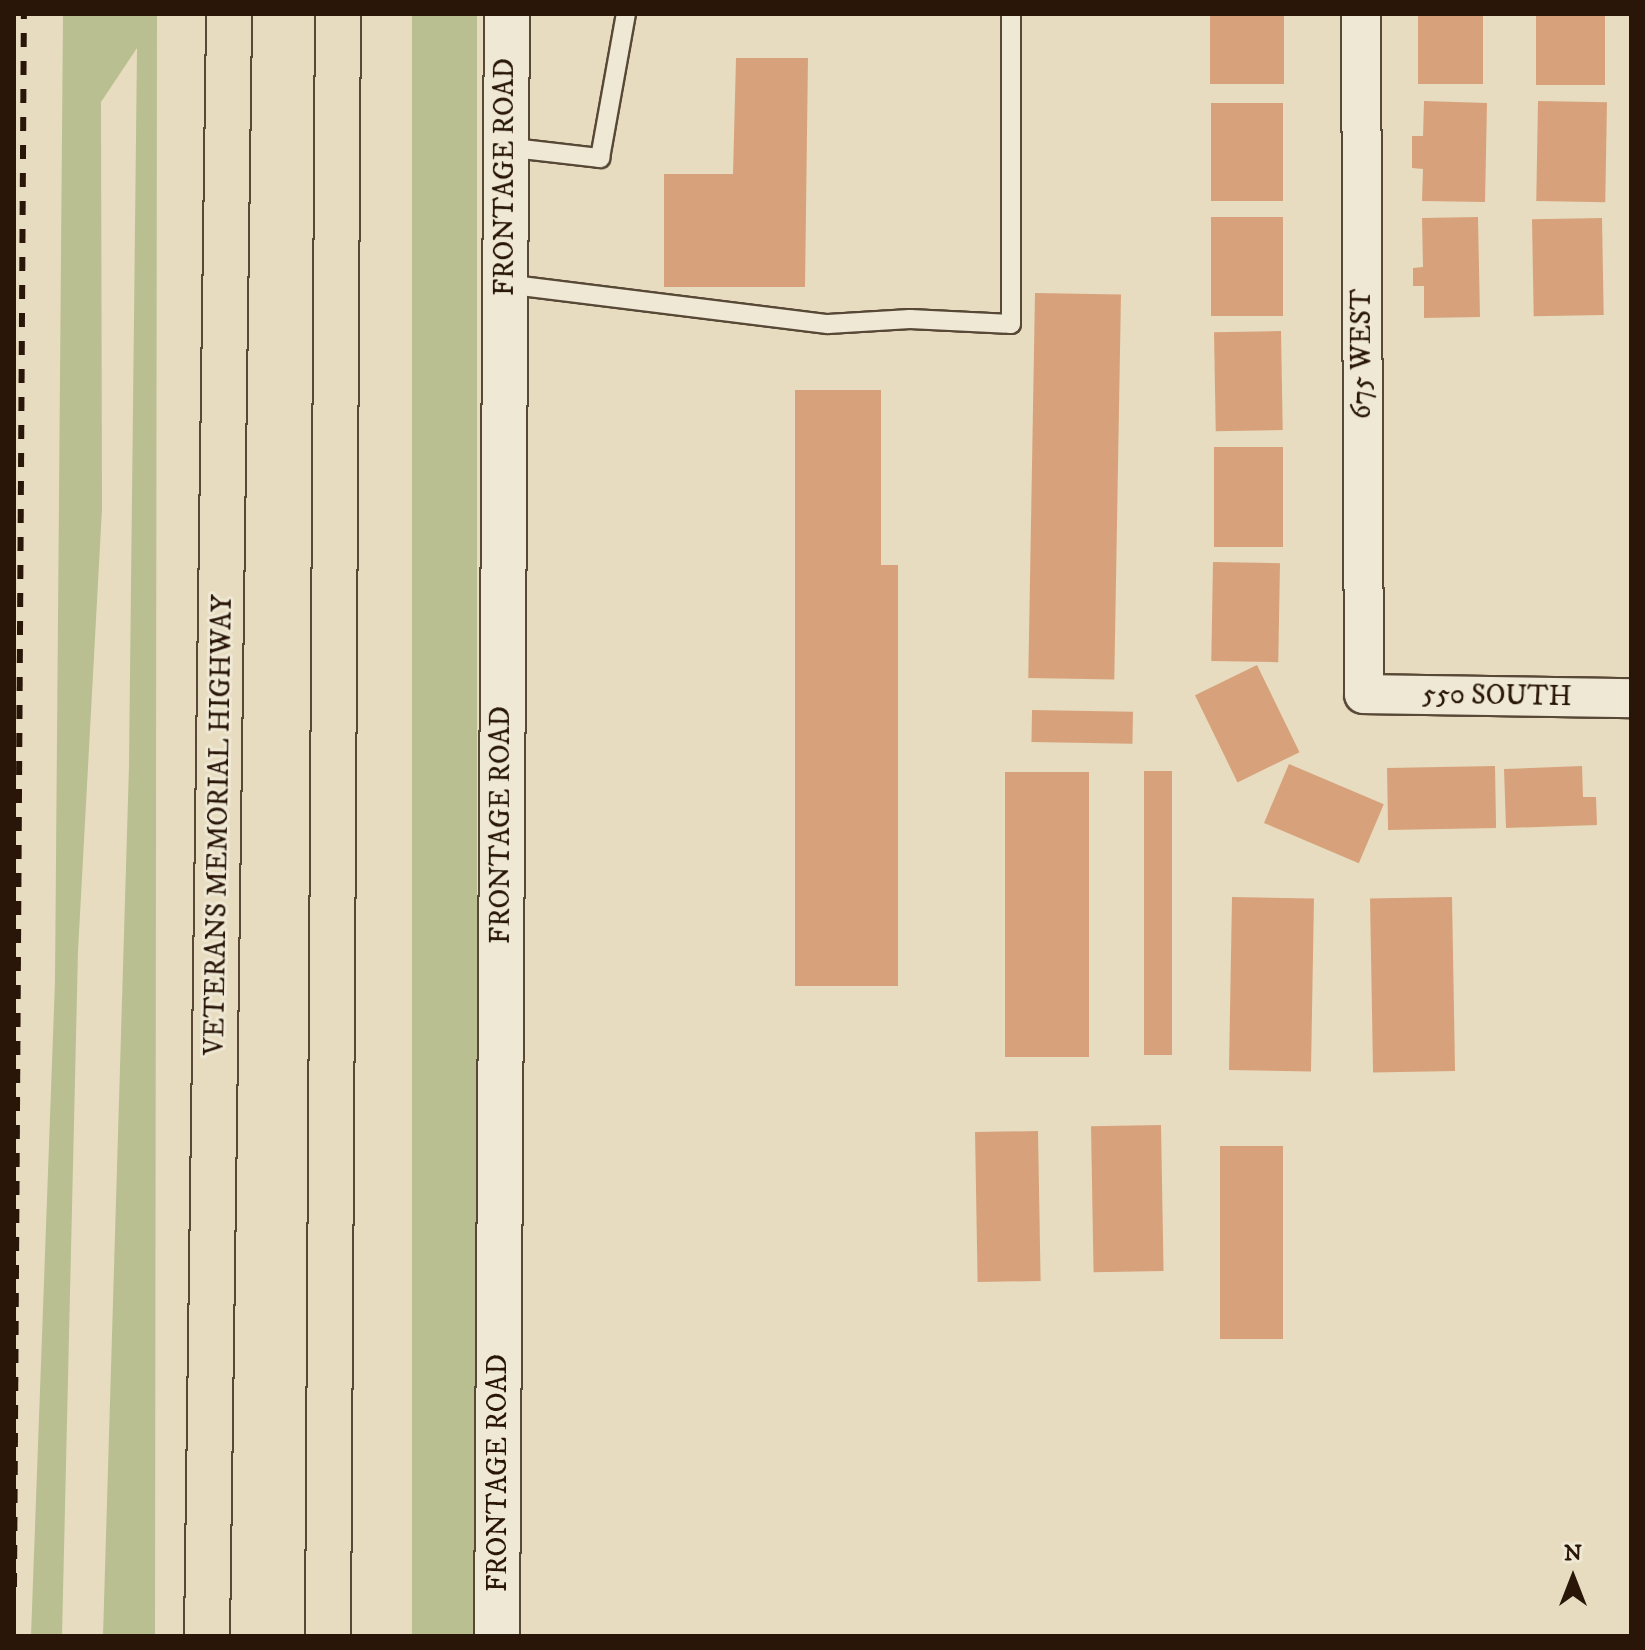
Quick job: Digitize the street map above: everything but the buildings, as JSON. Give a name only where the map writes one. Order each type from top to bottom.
[{"type":"highway","name":"VETERANS MEMORIAL HIGHWAY","points":[[207,1636],[229,14]]},
{"type":"highway","points":[[328,1636],[338,14]]},
{"type":"street","name":"FRONTAGE ROAD","points":[[497,1636],[507,14]]},
{"type":"street","name":"675 WEST","points":[[1361,14],[1364,694]]},
{"type":"street","name":"550 SOUTH","points":[[1364,694],[1631,698]]},
{"type":"lane","points":[[505,147],[600,158],[626,14]]},
{"type":"lane","points":[[505,284],[828,324],[910,319],[1011,324],[1011,14]]},
{"type":"green space","points":[[63,14],[157,14],[155,1636],[103,1636],[129,766],[137,48],[101,102],[102,509],[78,951],[62,1636],[31,1636],[55,981]]},
{"type":"green space","points":[[412,14],[477,14],[477,1636],[412,1636]]},
{"type":"railway","points":[[14,1587],[24,14]]}]
